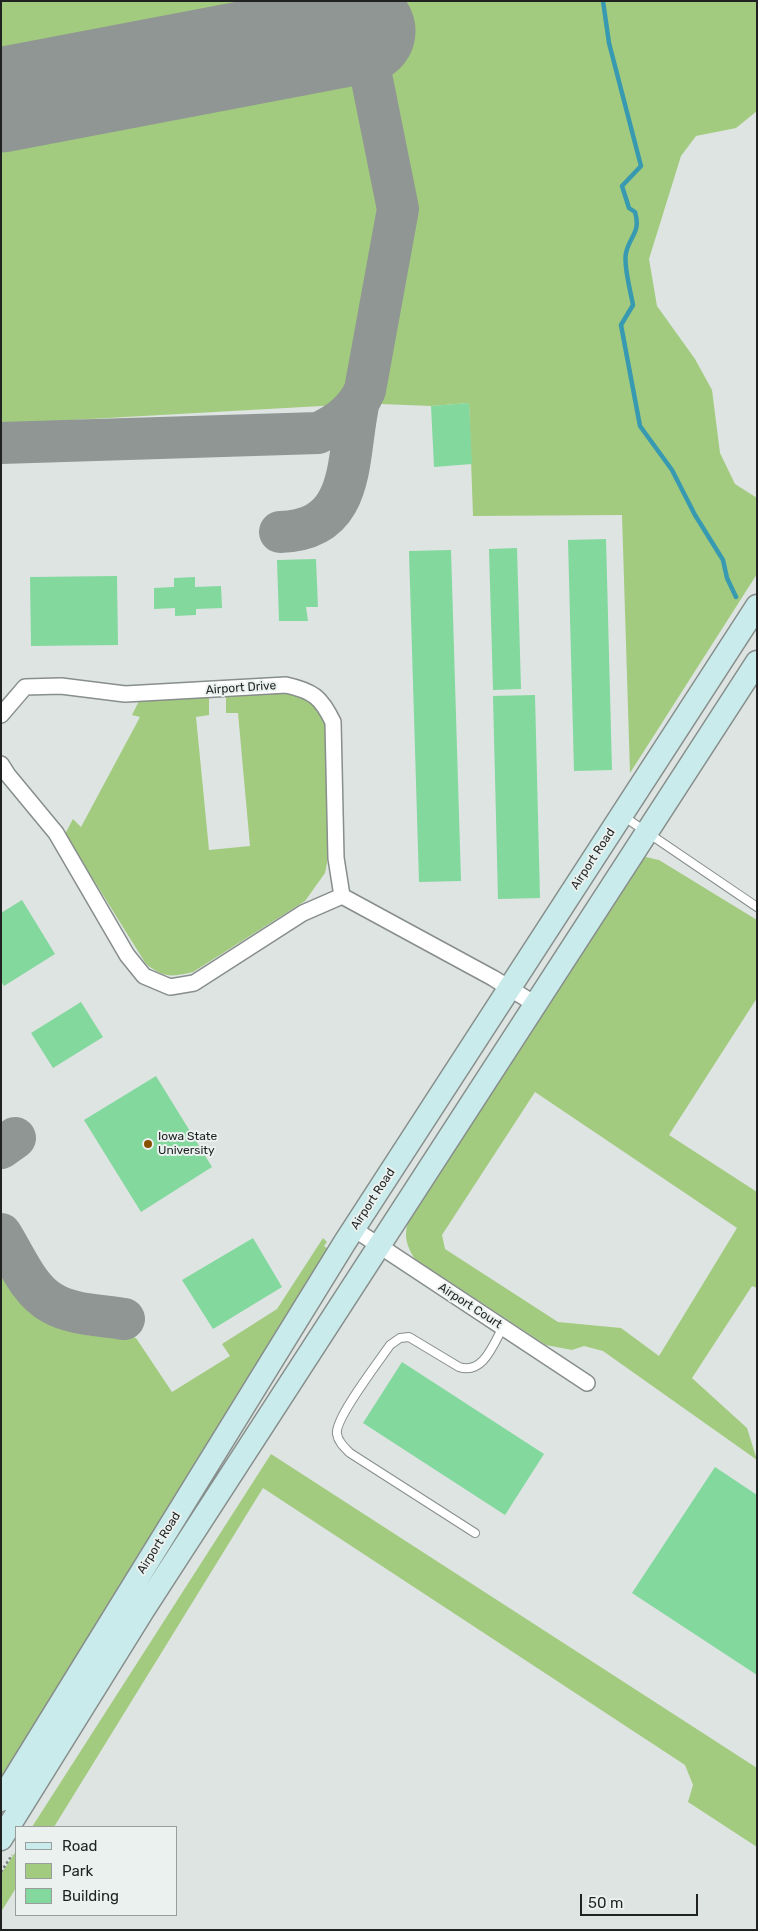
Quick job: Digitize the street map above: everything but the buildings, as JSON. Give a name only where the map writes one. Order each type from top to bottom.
[{"type":"main road","name":"Airport Road","points":[[1,1800],[354,1229],[757,606]]},
{"type":"main road","name":"Airport Road","points":[[1,1839],[150,1601],[757,662]]},
{"type":"street","name":"Airport Drive","points":[[1,715],[25,687],[61,686],[125,694],[286,685],[308,690],[324,704],[333,722],[336,858],[342,896]]},
{"type":"street","points":[[1,764],[56,833],[127,955],[144,976],[170,987],[194,983],[303,913],[342,896],[535,1004]]},
{"type":"street","name":"Airport Court","points":[[354,1229],[587,1383]]},
{"type":"lane","points":[[622,814],[757,907]]},
{"type":"lane","points":[[475,1533],[350,1453],[341,1443],[336,1433],[340,1418],[390,1345],[400,1338],[409,1337],[459,1367],[468,1370],[479,1367],[503,1327]]},
{"type":"path","points":[[1,1872],[15,1849]]},
{"type":"green space","points":[[1,1],[345,1],[344,7],[1,73]]},
{"type":"green space","points":[[379,1],[757,1],[757,111],[736,128],[696,136],[681,156],[649,259],[657,306],[695,359],[712,390],[720,453],[735,484],[757,498],[757,574],[630,773],[622,515],[473,516],[469,403],[431,406],[381,404],[415,206]]},
{"type":"green space","points":[[346,60],[361,85],[386,208],[354,383],[339,405],[1,424],[1,126]]},
{"type":"green space","points":[[288,691],[311,702],[326,723],[329,853],[325,873],[305,901],[193,972],[168,975],[158,972],[146,964],[65,834],[73,819],[81,827],[140,717],[132,715],[140,699],[209,697],[209,715],[196,717],[209,850],[250,846],[238,713],[226,713],[226,696]]},
{"type":"green space","points":[[646,857],[659,860],[757,920],[757,998],[669,1135],[757,1192],[757,1288],[752,1286],[692,1378],[747,1428],[757,1460],[603,1351],[584,1346],[572,1350],[546,1345],[415,1259],[407,1243],[406,1232],[411,1215],[637,863]],"holes":[[[535,1092],[737,1228],[659,1356],[621,1328],[558,1322],[445,1249],[442,1235]]]},
{"type":"green space","points":[[323,1238],[327,1242],[324,1246],[328,1249],[328,1254],[1,1784],[1,1254],[27,1296],[59,1321],[136,1338],[172,1392],[230,1356],[222,1344],[277,1309]]},
{"type":"green space","points":[[271,1454],[757,1768],[757,1847],[688,1802],[693,1785],[685,1765],[263,1488],[55,1826],[33,1826]]},
{"type":"green space","points":[[15,1853],[15,1890],[1,1912],[1,1874]]},
{"type":"waterway","points":[[603,1],[609,43],[641,166],[622,186],[629,208],[635,212],[637,225],[625,258],[633,305],[621,325],[640,426],[672,470],[695,515],[723,560],[727,578],[736,597]]},
{"type":"taxiway","points":[[1,443],[318,433],[340,421],[357,404],[365,390],[398,209],[370,70],[350,50],[329,38],[339,27],[354,1]]},
{"type":"taxiway","points":[[280,532],[305,528],[323,519],[336,504],[344,487],[349,467],[359,401]]},
{"type":"taxiway","points":[[1,1148],[15,1138]]},
{"type":"taxiway","points":[[1,1234],[23,1272],[43,1297],[68,1310],[124,1319]]},
{"type":"runway","points":[[1,100],[363,31]]},
{"type":"place","name":"Iowa State University","points":[[148,1144]]}]
